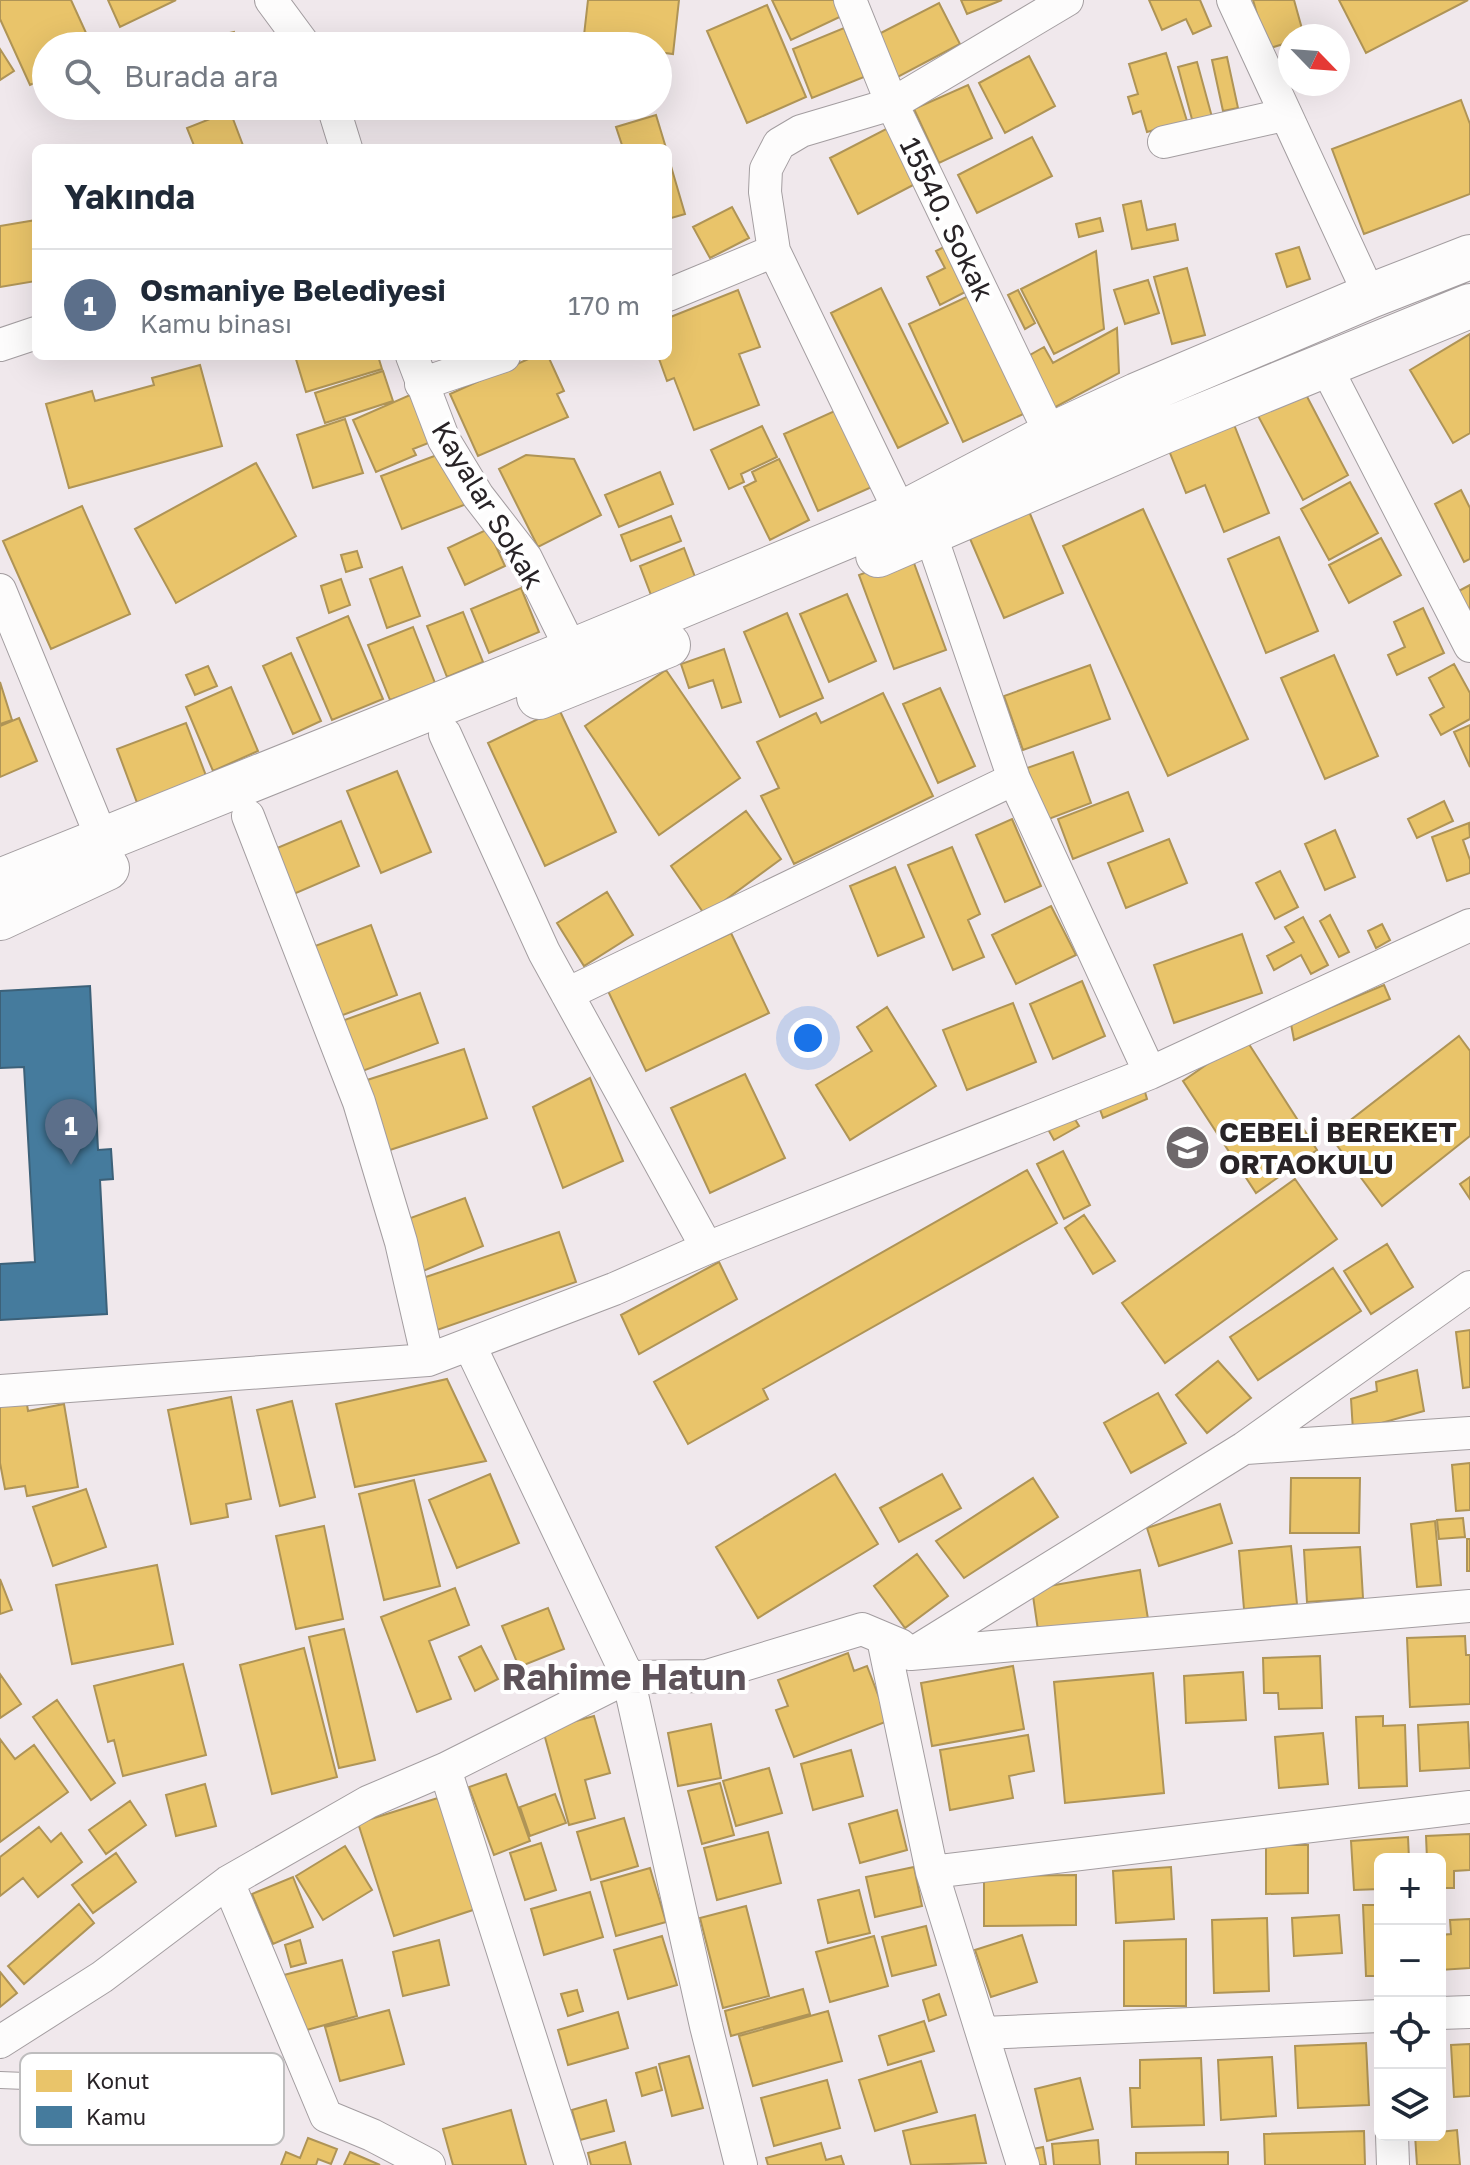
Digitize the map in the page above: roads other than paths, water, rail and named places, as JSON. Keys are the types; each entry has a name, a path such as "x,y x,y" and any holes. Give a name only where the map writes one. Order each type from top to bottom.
{"main road":[{"path":"915,524 1051,435 1370,296 1470,257"},
{"path":"0,881 585,663 915,524 1162,432 1470,306"},
{"path":"1137,395 1162,432"},
{"path":"0,918 111,866 248,816 445,734 585,663"}],"street":[{"path":"271,0 295,32"},
{"name":"15540. Sokak","path":"850,0 892,104 1051,435"},
{"path":"1233,0 1370,296"},
{"path":"1064,1 892,104 801,131 779,144 766,169 765,180 774,251 915,524 1014,779 1150,1073"},
{"path":"1164,142 1284,115"},
{"path":"337,120 345,144"},
{"path":"672,293 774,251"},
{"path":"0,345 32,334"},
{"path":"416,370 479,360"},
{"path":"1325,365 1470,646"},
{"name":"Kayalar Sokak","path":"416,370 444,440 478,496 526,558 585,663"},
{"path":"0,590 12,655 103,841"},
{"path":"445,734 544,952 707,1248"},
{"path":"567,994 1014,779"},
{"path":"248,816 359,1102 401,1242 428,1360"},
{"path":"0,1391 428,1360 614,1289 707,1248 1150,1073 1470,925"},
{"path":"897,1647 1244,1448 1470,1287"},
{"path":"470,1346 628,1677 706,2026 741,2165"},
{"path":"1244,1448 1470,1433"},
{"path":"0,2042 102,1977 228,1882 368,1802 445,1769 628,1677 707,1676 862,1629 897,1647 1470,1606"},
{"path":"897,1647 932,1872 1023,2165"},
{"path":"445,1769 571,2165"},
{"path":"932,1872 1470,1807"},
{"path":"228,1882 326,2116 372,2135 429,2165"},
{"path":"1446,2013 1470,2012"},
{"path":"983,2033 1374,2016"},
{"path":"1392,2141 1393,2165"}],"lane":[{"path":"0,2080 20,2081"}],"place":[{"name":"CEBELİ BEREKET ORTAOKULU","path":"1188,1148"},
{"name":"Osmaniye Belediyesi","path":"71,1165"}],"district":[{"name":"Rahime Hatun","path":"624,1677"}]}
